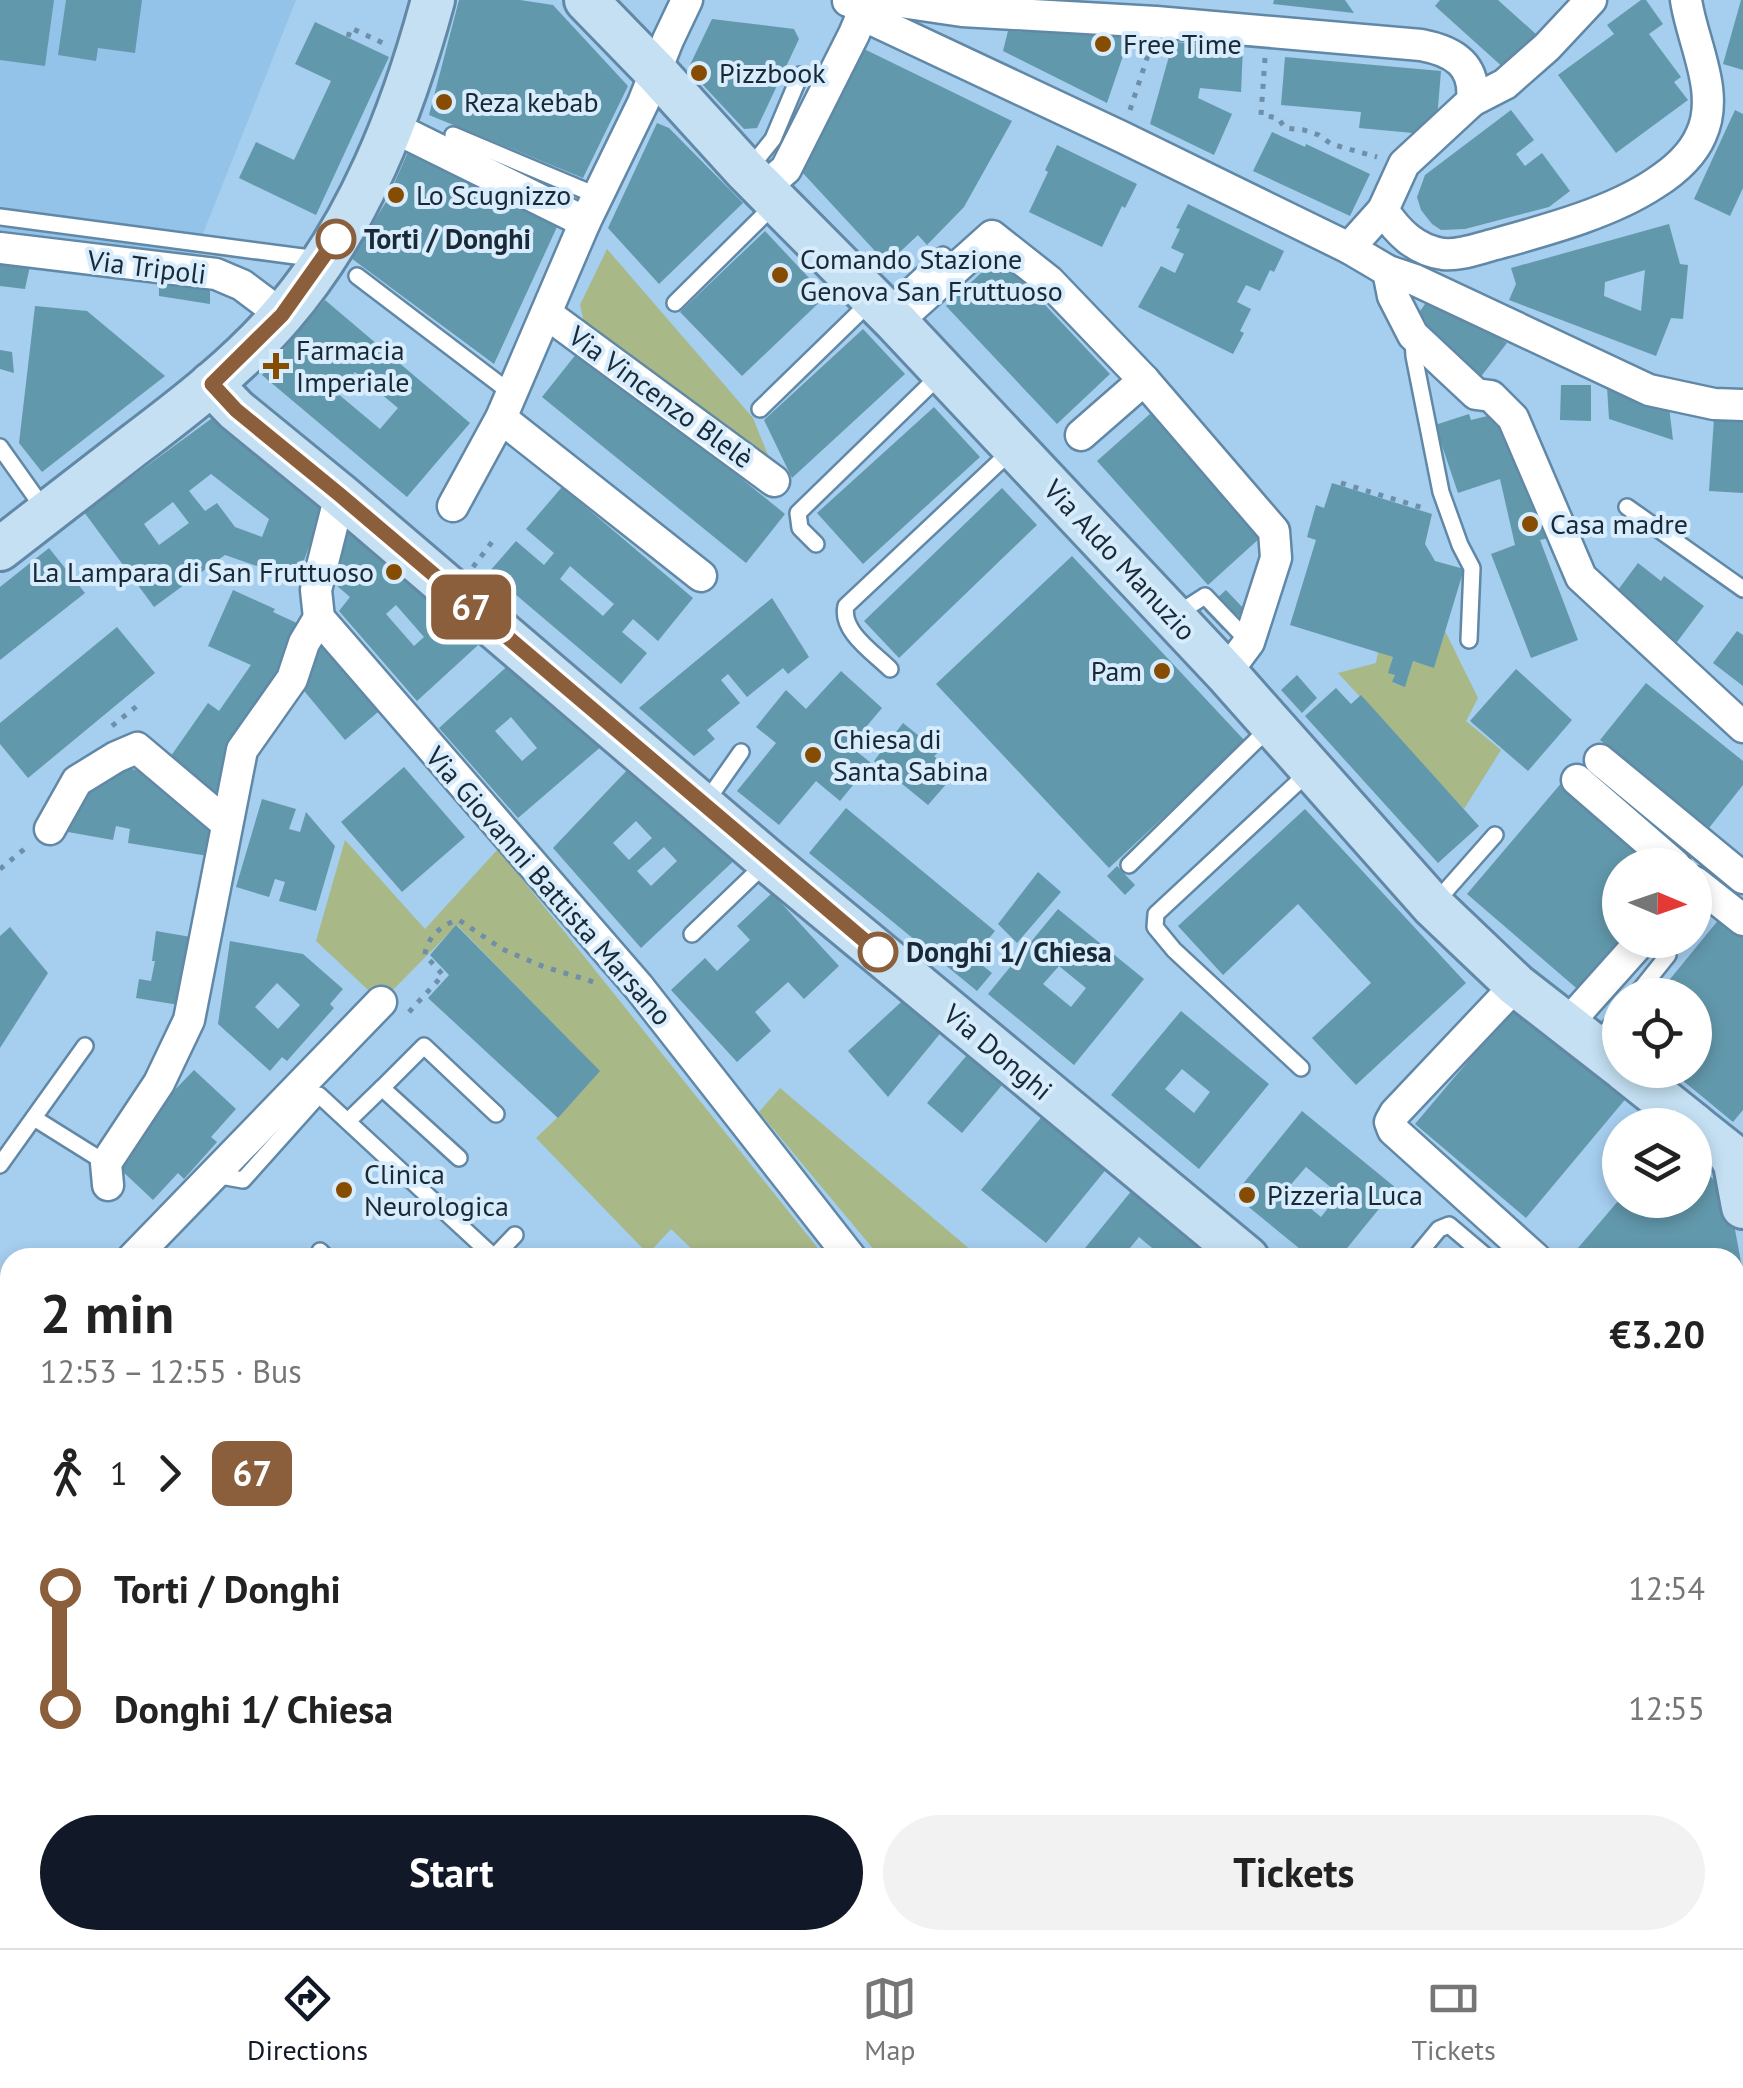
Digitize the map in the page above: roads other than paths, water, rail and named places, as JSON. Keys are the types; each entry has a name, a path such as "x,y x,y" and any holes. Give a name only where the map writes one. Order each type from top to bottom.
{"street":[{"path":"0,549 212,384 282,315 340,268 352,214 392,126 433,0"},
{"name":"Via Aldo Manuzio","path":"586,0 1173,616 1238,658 1272,726 1432,906 1516,985 1602,1042"},
{"name":"Via Vincenzo Blelè","path":"453,506 506,406 688,0"},
{"path":"1349,248 1384,210 1404,164 1472,101 1505,84 1591,0"},
{"path":"1384,210 1410,241 1443,254 1462,253 1598,212 1652,186 1681,165 1701,135 1708,109 1705,77 1686,0"},
{"path":"852,5 894,1 962,12 1109,10 1268,31 1420,45 1452,54 1462,63 1474,87 1472,101"},
{"path":"762,188 786,168 852,5"},
{"path":"852,5 1349,248 1388,271 1415,280 1649,390 1714,404 1743,405"},
{"path":"412,136 592,209"},
{"path":"884,310 992,236 1049,281 1144,380 1274,531 1276,558 1238,658"},
{"name":"Via Tripoli","path":"0,248 216,274 242,285 282,315"},
{"path":"1388,271 1393,296 1413,335 1476,394 1491,396 1513,418 1581,578 1743,727"},
{"name":"Via Vincenzo Blelè","path":"548,314 774,481"},
{"path":"1081,435 1144,380"},
{"name":"Via Donghi","path":"212,384 236,410 768,860 1235,1248"},
{"path":"506,406 701,576"},
{"path":"107,1174 160,1083 189,1020 242,750 292,679 304,643 319,618 316,590 340,495"},
{"name":"Via Giovanni Battista Marsano","path":"319,618 624,970 843,1248"},
{"path":"50,829 77,781 136,748 227,824"},
{"path":"1659,848 1588,770 1700,848"},
{"path":"1712,856 1743,878"},
{"path":"1712,895 1743,920"},
{"path":"1516,985 1395,1112 1390,1122 1393,1130 1524,1248"},
{"path":"143,1248 381,1002"},
{"name":"Via Aldo Manuzio","path":"1653,1088 1675,1108"},
{"name":"Via Aldo Manuzio","path":"1712,1134 1736,1145 1735,1164 1743,1207"}],"lane":[{"path":"675,303 762,188 772,139 800,75"},
{"path":"453,135 592,209"},
{"path":"0,217 340,268 506,406"},
{"path":"760,409 884,310 943,255"},
{"path":"1413,335 1442,492 1472,568 1469,640"},
{"path":"816,544 800,528 798,513 943,372"},
{"path":"0,447 46,513"},
{"path":"890,669 848,626 846,606 1014,448"},
{"path":"1627,506 1743,589"},
{"path":"1129,865 1272,726"},
{"path":"704,805 741,752"},
{"path":"1300,1068 1174,950 1155,927 1156,914 1310,770"},
{"path":"1432,906 1496,835"},
{"path":"692,934 768,860"},
{"path":"0,1166 85,1046"},
{"path":"348,1121 424,1046 496,1114"},
{"path":"382,1088 459,1158"},
{"path":"212,1175 243,1180 320,1095 483,1248"},
{"path":"34,1118 107,1174"},
{"path":"1423,1248 1439,1229 1448,1225 1476,1248"},
{"path":"504,1248 515,1236"}],"place":[{"name":"Free Time","path":"1103,44"},
{"name":"Pizzbook","path":"699,73"},
{"name":"Reza kebab","path":"444,102"},
{"name":"Lo Scugnizzo","path":"396,195"},
{"name":"Torti / Donghi","path":"336,239"},
{"name":"Comando Stazione Genova San Fruttuoso","path":"780,275"},
{"name":"Farmacia Imperiale","path":"276,366"},
{"name":"Casa madre","path":"1530,524"},
{"name":"La Lampara di San Fruttuoso","path":"394,572"},
{"name":"Pam","path":"1162,671"},
{"name":"Chiesa di Santa Sabina","path":"813,755"},
{"name":"Donghi 1/ Chiesa","path":"878,952"},
{"name":"Clinica Neurologica","path":"344,1190"},
{"name":"Pizzeria Luca","path":"1247,1195"}]}
